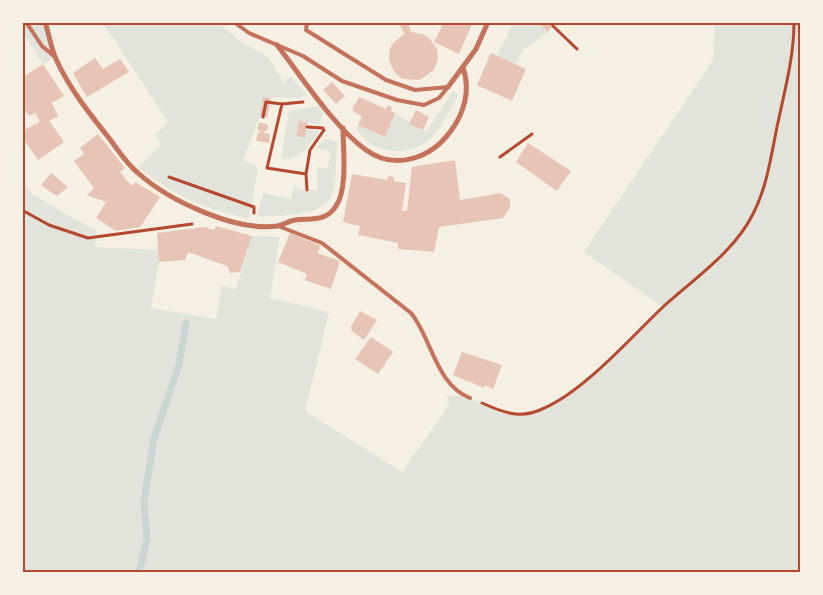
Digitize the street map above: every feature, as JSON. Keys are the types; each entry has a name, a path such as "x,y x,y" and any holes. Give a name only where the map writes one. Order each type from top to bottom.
{"street":[{"path":"45,22 55,58 77,97 126,161 148,182 184,202 236,223 278,226 295,220 321,219 329,215 340,198 343,168 343,128"},
{"path":"448,87 464,68 476,49 488,22"},
{"path":"277,45 343,128 366,150 387,159 413,159 424,156 447,137 460,117 468,85 464,68"}],"lane":[{"path":"26,22 42,46 55,58"},
{"path":"234,22 249,33 303,56 356,87 413,104 424,105 439,98 448,87"},
{"path":"307,22 306,30 386,80 415,90 448,87"},
{"path":"278,226 322,243 411,313 419,324 446,377 459,394 470,398"}],"path":[{"path":"470,398 504,413 523,415 552,404 607,361 711,266 743,231 753,215 764,189 787,78 794,22"},
{"path":"553,26 577,49"},
{"path":"263,117 266,102 282,104 319,98"},
{"path":"282,104 267,168 306,174"},
{"path":"307,190 306,174 310,150 335,118"},
{"path":"307,127 325,129"},
{"path":"500,157 532,134"},
{"path":"168,176 254,207"},
{"path":"22,210 49,226 88,238 200,223"}],"shaded area":[{"path":"22,23 45,23 55,57 43,64 23,33"},
{"path":"103,23 219,23 240,41 269,58 284,83 290,76 307,95 299,98 263,97 260,116 243,160 258,168 249,219 190,200 164,186 138,167 161,144 155,135 168,122"},
{"path":"513,23 536,23 548,32 523,50 515,64 497,56"},
{"path":"715,23 800,23 800,572 23,572 22,180 32,194 96,231 95,247 158,250 159,262 151,308 216,319 222,286 236,289 252,236 280,237 270,298 329,312 305,411 402,472 449,405 447,396 466,397 513,415 523,415 540,410 559,400 598,371 663,307 584,252 713,60"},
{"path":"453,91 458,95 446,118 432,137 414,149 402,151 378,148 362,137 356,129 358,125 384,137 395,113 426,132"},
{"path":"318,106 323,113 320,125 299,121 296,136 305,138 306,129 319,131 312,142 299,155 287,159 281,158 289,111"},
{"path":"325,139 337,142 335,180 333,192 329,200 322,207 301,214 257,217 263,193 291,199 294,186 300,190 318,190 317,167 328,169 330,151 316,148"}],"building":[{"path":"402,22 408,22 411,32 422,34 429,38 437,49 438,59 434,70 420,80 403,79 396,74 391,66 389,58 390,48 395,41 405,34 400,26"},
{"path":"444,22 473,22 459,54 434,42"},
{"path":"540,22 555,22 548,32 539,24"},
{"path":"491,53 526,69 512,101 477,85"},
{"path":"95,58 103,69 120,59 129,72 87,97 73,73"},
{"path":"43,64 64,96 52,103 58,116 49,121 64,142 38,160 22,137 22,131 40,122 35,113 29,116 22,105 22,78"},
{"path":"332,82 345,96 336,104 323,90"},
{"path":"263,97 271,98 267,118 260,116"},
{"path":"359,97 386,109 387,105 392,107 391,111 395,113 385,137 358,125 362,117 352,110"},
{"path":"416,110 429,117 423,130 409,124"},
{"path":"299,121 307,123 305,138 296,136"},
{"path":"260,122 268,125 268,129 263,133 270,134 269,143 256,141 258,132 261,132 257,128"},
{"path":"98,134 125,168 120,172 128,182 133,186 135,182 160,197 140,227 116,231 96,218 106,202 87,195 94,188 74,161 84,154 80,148"},
{"path":"528,143 571,171 557,191 516,162"},
{"path":"455,160 460,200 500,193 510,199 510,207 503,218 439,227 434,252 398,249 398,243 358,235 360,226 343,222 352,174 387,180 388,176 394,177 394,181 406,183 402,211 407,211 412,167"},
{"path":"51,173 68,187 57,196 41,185"},
{"path":"216,226 252,236 240,272 230,273 227,266 188,252 185,260 159,262 157,233 205,227 214,230"},
{"path":"290,233 321,246 317,253 340,261 331,289 305,280 307,274 278,262"},
{"path":"360,311 377,320 364,340 352,331 351,327"},
{"path":"371,337 393,352 378,374 355,359"},
{"path":"462,352 502,365 493,389 485,385 484,388 453,375"}],"waterway":[{"path":"139,572 147,540 144,501 154,439 179,365 186,323"}]}
